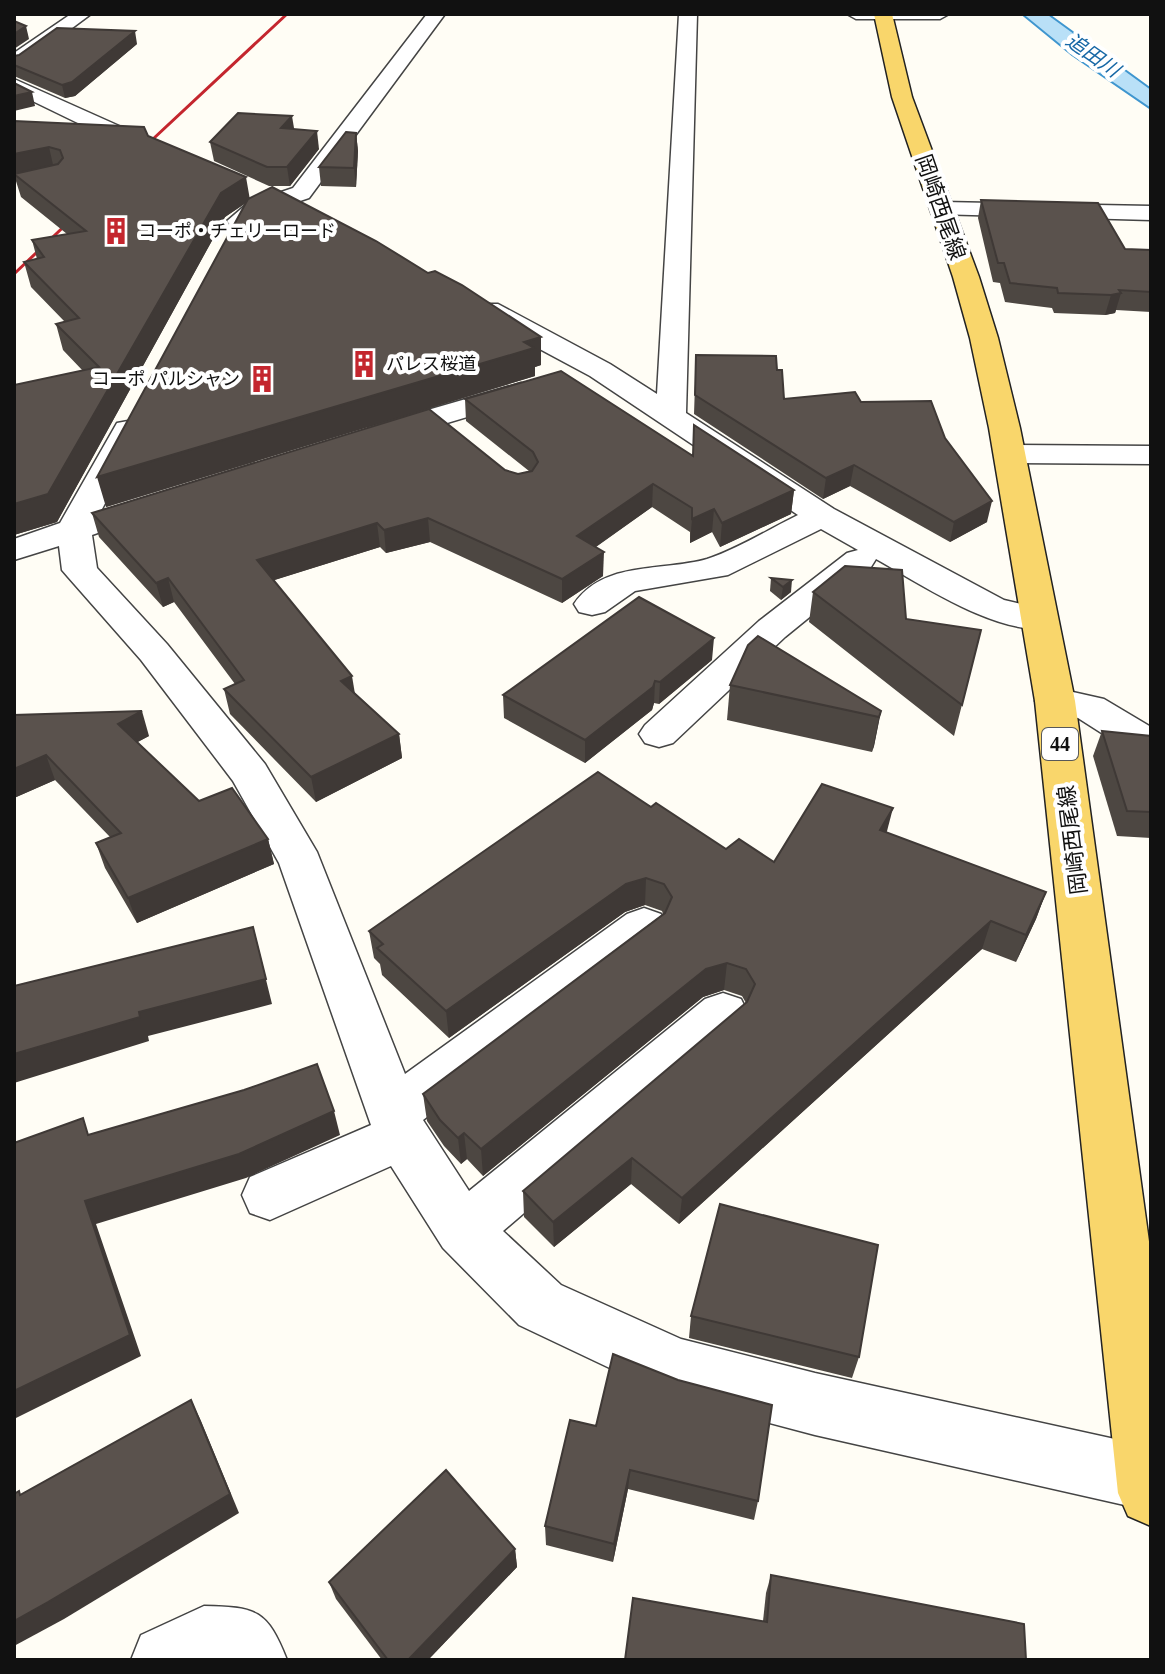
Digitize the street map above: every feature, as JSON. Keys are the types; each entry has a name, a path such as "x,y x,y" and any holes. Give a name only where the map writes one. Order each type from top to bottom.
{"main road":[{"name":"岡崎西尾線","path":"883,14 902,97 943,209 983,334 1012,454 1038,619 1055,701 1150,1486"}],"street":[{"path":"14,62 82,14"},
{"path":"294,208 301,193 436,14"},
{"path":"671,415 688,14"},
{"path":"856,14 940,14"},
{"path":"14,85 129,139"},
{"path":"241,184 294,208"},
{"path":"223,246 240,218 256,208 294,208"},
{"path":"943,209 1151,213"},
{"path":"468,299 600,370 822,516 992,608 1038,619"},
{"path":"346,445 448,426 600,370"},
{"path":"143,401 74,529 80,570 154,652 250,774 301,863 397,1124 463,1230 540,1305 676,1368 1150,1486"},
{"path":"1012,454 1151,455"},
{"path":"14,550 135,510"},
{"path":"592,604 625,582 716,568 822,516"},
{"path":"659,734 772,629 876,546"},
{"path":"591,568 625,582"},
{"path":"1055,701 1090,708 1151,745"},
{"path":"270,1195 397,1124 644,926"},
{"path":"463,1230 723,1013"},
{"path":"166,1660 204,1641 216,1641 240,1642 252,1660"}],"water":[{"name":"追田川","path":"1048,14 1151,89 1151,109 1072,55 1023,15"}],"building":[{"path":"14,21 26,26 14,34"},
{"path":"57,28 135,31 72,82 62,85 14,65 14,56"},
{"path":"14,83 32,92 14,96"},
{"path":"238,113 292,116 281,128 317,131 287,167 267,167 210,142"},
{"path":"14,121 144,127 148,136 246,177 221,193 48,494 14,504 14,385 99,367 56,324 79,318 24,262 44,257 32,240 86,231 14,174 58,164 63,158 60,150 49,147 14,154"},
{"path":"346,132 356,133 354,168 319,167"},
{"path":"272,187 376,241 428,273 435,271 462,285 541,337 524,342 534,348 97,477 248,199"},
{"path":"981,200 1098,203 1125,249 1151,250 1151,292 1119,290 1121,293 1111,295 1058,293 1057,288 1010,283 1004,263 998,263"},
{"path":"696,355 776,356 777,370 782,370 784,399 855,392 861,402 931,401 945,438 992,501 954,522 854,465 826,478 695,395"},
{"path":"561,371 693,456 694,425 794,490 722,523 714,509 692,519 692,508 653,484 577,536 604,552 562,579 428,518 384,530 377,523 257,560 352,676 341,681 399,734 311,777 224,689 244,680 168,578 156,583 92,513 429,409 505,470 518,474 532,471 538,462 533,452 465,399"},
{"path":"845,566 902,570 906,619 981,630 962,705 813,592"},
{"path":"771,578 792,580 783,587"},
{"path":"639,597 714,638 660,682 655,681 653,687 585,740 503,695"},
{"path":"758,636 881,711 879,717 730,685 748,645"},
{"path":"142,711 118,724 199,801 232,788 268,839 128,898 96,843 121,833 46,755 14,769 14,715"},
{"path":"1102,731 1151,736 1151,812 1127,811"},
{"path":"598,772 651,807 656,803 726,849 739,839 774,862 822,784 893,808 880,830 1046,892 1026,935 991,921 682,1198 632,1158 553,1222 523,1191 747,1002 755,984 746,969 727,963 706,969 481,1149 464,1133 458,1138 440,1120 423,1094 665,913 672,897 664,884 646,878 626,884 446,1011 377,948 383,944 369,931"},
{"path":"253,927 266,979 139,1012 140,1017 14,1054 14,986"},
{"path":"317,1064 334,1111 239,1154 85,1201 130,1335 14,1391 14,1143 83,1118 88,1135 244,1090"},
{"path":"720,1204 878,1245 859,1357 691,1316"},
{"path":"613,1354 678,1380 772,1405 758,1501 630,1470 614,1544 545,1526 570,1420 596,1426"},
{"path":"191,1400 230,1494 14,1621 14,1494 19,1491 20,1495"},
{"path":"446,1470 515,1549 408,1660 388,1660 329,1582"},
{"path":"771,1575 1024,1624 1026,1660 625,1660 633,1598 767,1622"}],"railway":[{"path":"138,153 287,14"},
{"path":"14,274 76,215"}],"place":[{"name":"コーポ・チェリーロード","path":"116,231"},
{"name":"パレス桜道","path":"364,364"},
{"name":"コーポ パルシャン","path":"262,379"}]}
